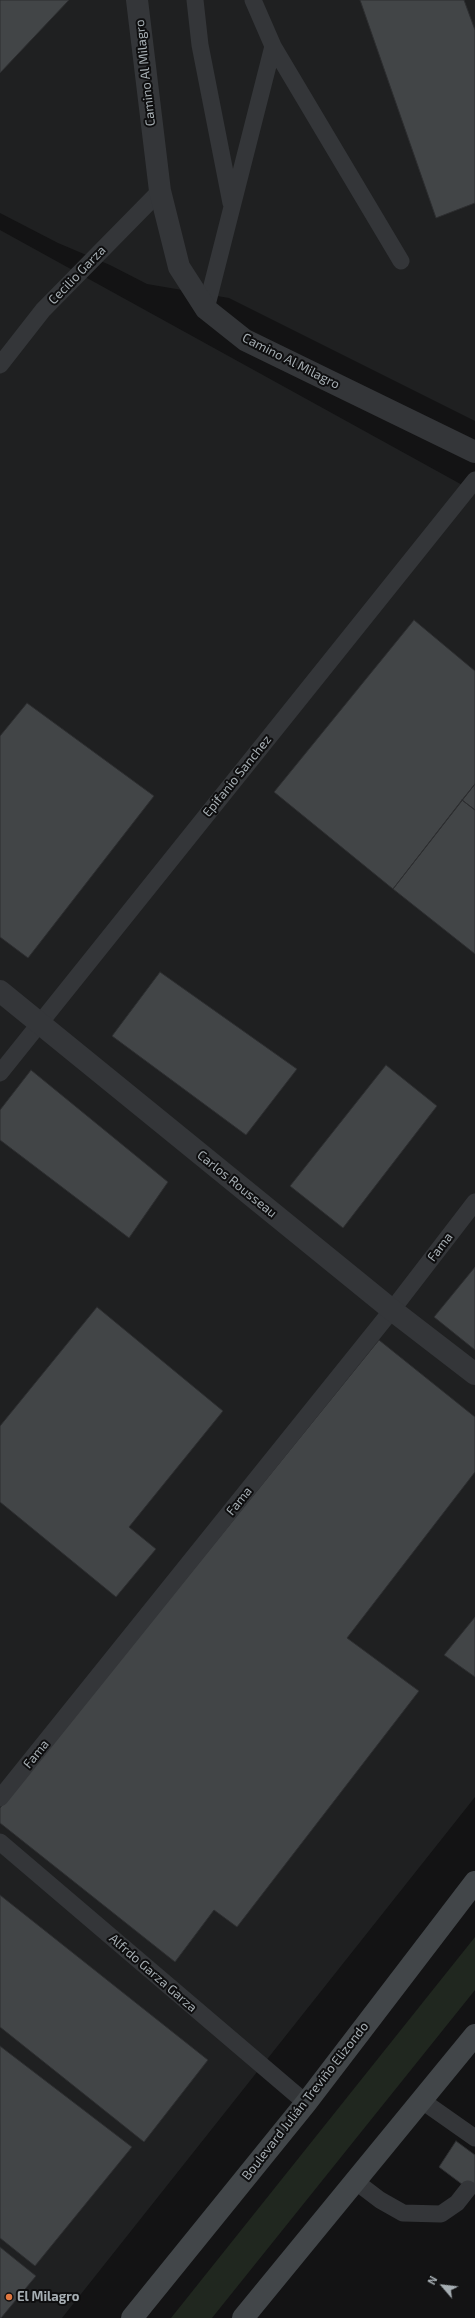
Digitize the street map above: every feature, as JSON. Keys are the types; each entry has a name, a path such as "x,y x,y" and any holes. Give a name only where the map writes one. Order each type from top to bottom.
{"main road":[{"name":"Boulevard Julián Treviño Elizondo","path":"132,2318 306,2103 475,1882"},
{"path":"243,2318 475,2035"}],"street":[{"name":"Camino Al Milagro","path":"137,0 160,191 179,267 206,309 245,340 475,452"},
{"name":"Carlos Rousseau","path":"0,991 392,1310 475,1374"}],"lane":[{"path":"195,0 200,45 232,207"},
{"path":"253,0 273,46 401,261"},
{"path":"206,309 273,46"},
{"name":"Cecilio Garza","path":"0,365 43,310 160,191"},
{"name":"Epifanio Sanchez","path":"0,1073 475,480"},
{"name":"Fama","path":"0,1798 392,1310 475,1202"},
{"name":"Alfrdo Garza Garza","path":"0,1842 306,2103"},
{"path":"421,2100 475,2138"},
{"path":"355,2181 380,2200 403,2213 441,2214 457,2203 468,2189"}],"shaded area":[{"path":"0,0 475,0 475,421 229,298 147,284 110,265 58,243 0,213"},
{"name":"El Milagro","path":"0,230 475,492 475,1797 62,2318 0,2318"},
{"path":"475,1937 475,1990 212,2318 171,2318"}],"building":[{"path":"0,0 69,0 0,73"},
{"path":"360,0 464,0 475,30 475,203 436,218"},
{"path":"414,620 475,671 475,784 393,889 274,792"},
{"path":"27,703 154,796 28,958 0,937 0,736"},
{"path":"475,784 475,810 462,800"},
{"path":"462,800 475,810 475,954 393,889"},
{"path":"160,972 297,1069 246,1135 112,1036"},
{"path":"386,1065 437,1106 343,1228 290,1186"},
{"path":"31,1070 168,1182 129,1238 0,1140 0,1110"},
{"path":"475,1267 475,1350 434,1317"},
{"path":"97,1307 223,1411 129,1527 156,1549 116,1597 0,1502 0,1426"},
{"path":"379,1340 475,1417 475,1472 347,1638 419,1691 237,1927 214,1910 175,1962 0,1823 0,1808"},
{"path":"475,1617 475,1677 444,1655"},
{"path":"0,1895 208,2060 144,2142 0,2027"},
{"path":"0,2046 132,2147 35,2266 0,2238"},
{"path":"456,2141 475,2155 475,2194 439,2167"},
{"name":"El Milagro","path":"0,2247 36,2276 1,2318 0,2318"}],"place":[{"name":"El Milagro","path":"9,2297"}]}
